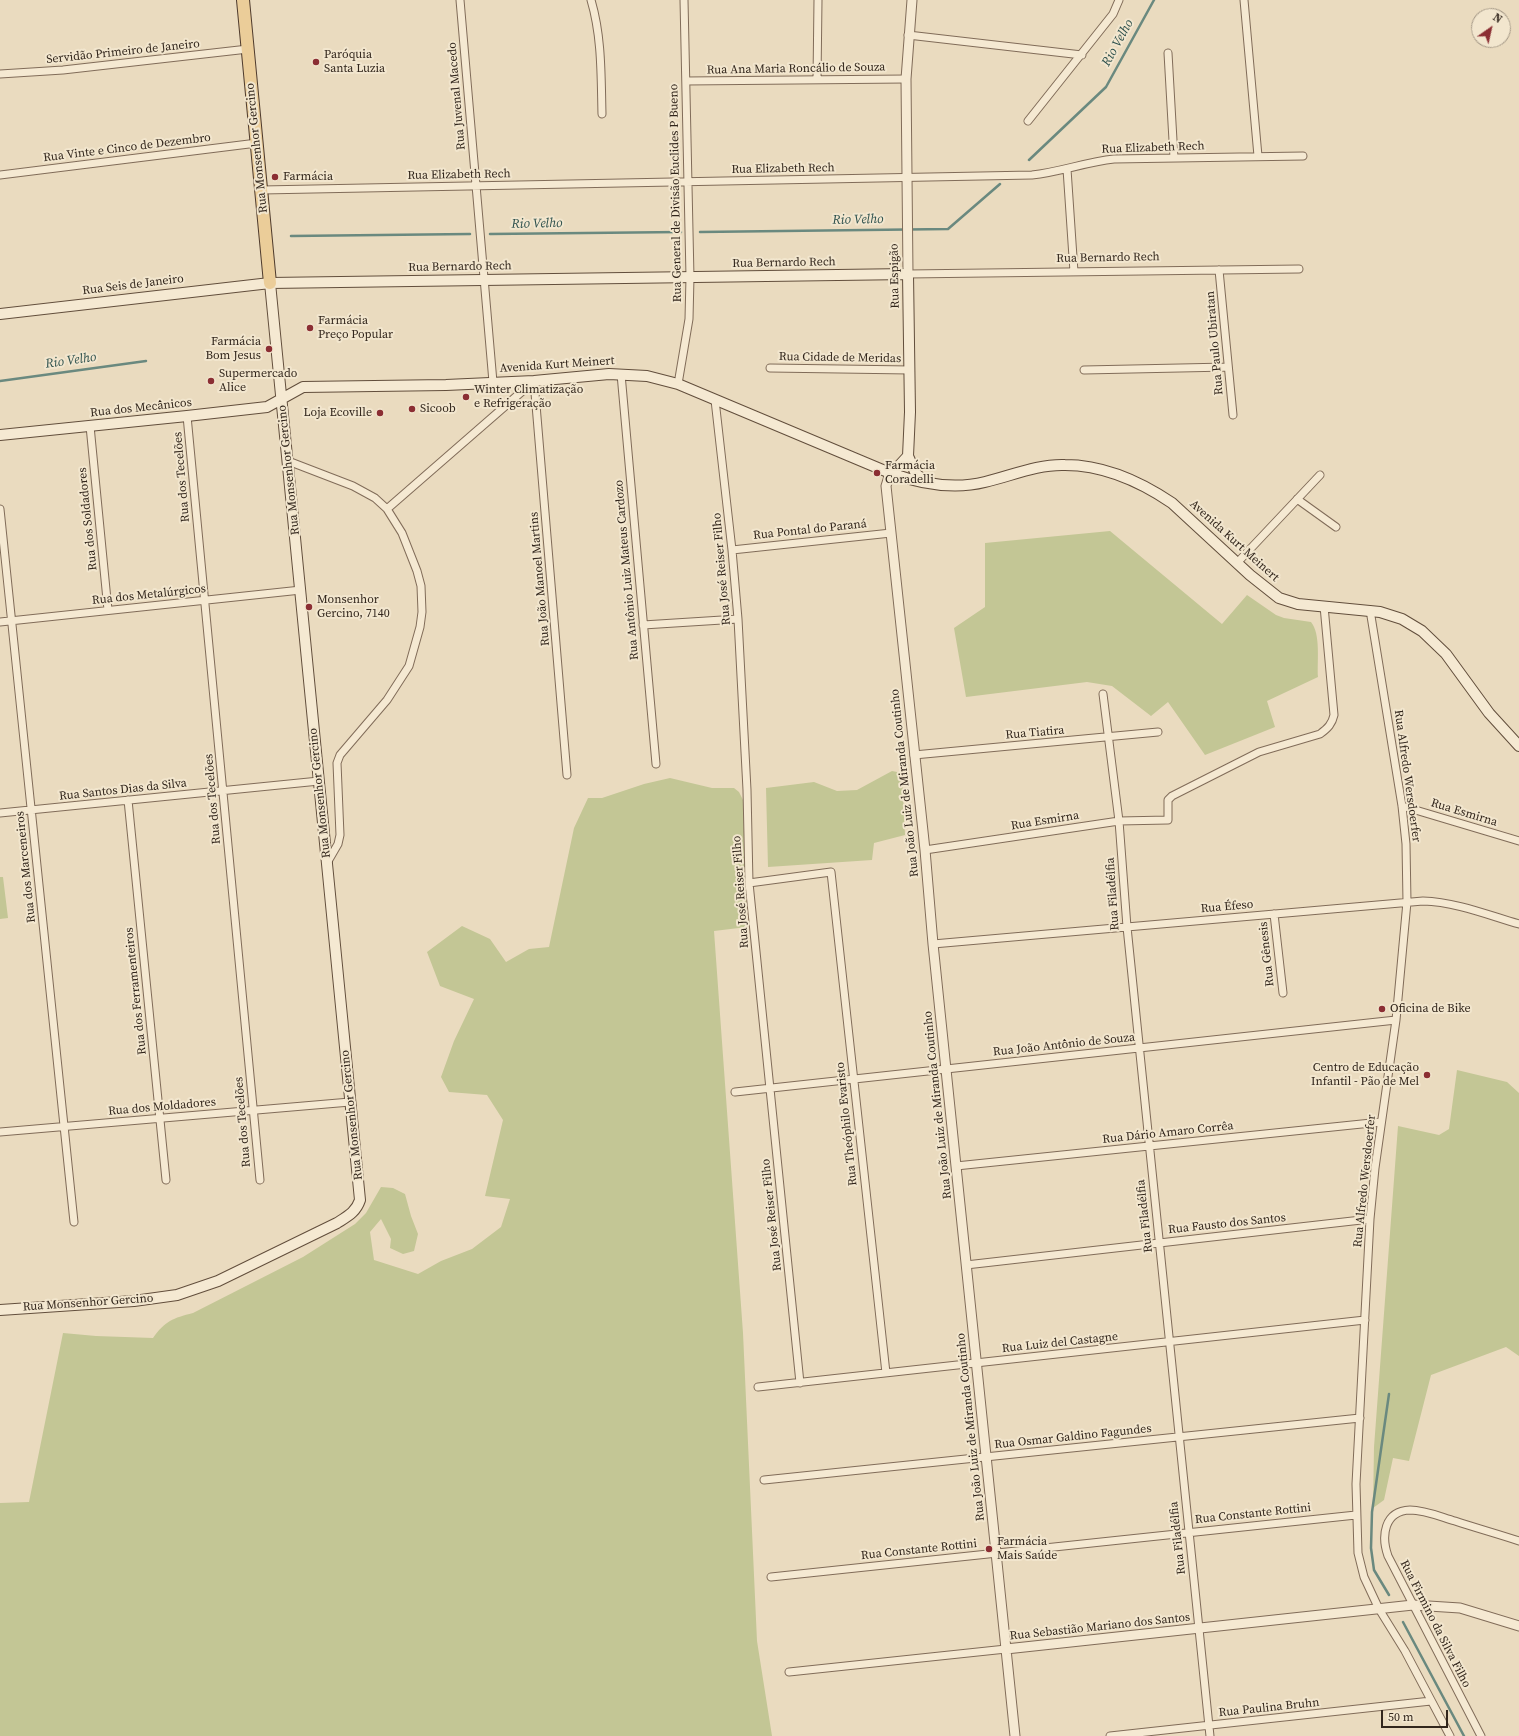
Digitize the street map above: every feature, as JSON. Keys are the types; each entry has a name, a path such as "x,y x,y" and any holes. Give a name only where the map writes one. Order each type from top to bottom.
{"main road":[{"name":"Rua Monsenhor Gercino","path":"0,1310 126,1302 177,1295 218,1281 351,1215 357,1208 360,1200 243,0"},
{"name":"Rua Bernardo Rech","path":"270,283 908,274"},
{"name":"Rua Espigão","path":"908,274 910,370 910,423 908,456"},
{"name":"Rua Seis de Janeiro","path":"0,314 270,283"},
{"name":"Avenida Kurt Meinert","path":"282,398 303,387 534,381 579,376 620,374 647,376 678,384 890,473 914,481 947,486 971,485 1033,469 1064,464 1107,471 1144,486 1172,503 1237,563 1279,598 1298,604 1370,610 1402,619 1422,631 1446,654 1500,727 1519,746"},
{"name":"Rua dos Mecânicos","path":"0,435 267,407 282,398"},
{"path":"890,473 908,456 916,474 931,484"}],"street":[{"name":"Rua Juvenal Macedo","path":"460,0 492,382"},
{"path":"591,0 599,43 602,114"},
{"name":"Rua General de Divisão Euclides P Bueno","path":"678,384 689,319 690,277 684,0"},
{"path":"817,80 818,0"},
{"name":"Rua Espigão","path":"908,274 906,79 908,35 912,0"},
{"path":"1028,121 1082,55 1113,14 1119,0"},
{"path":"1244,0 1258,156"},
{"path":"908,35 1082,55"},
{"name":"Servidão Primeiro de Janeiro","path":"0,74 63,70 248,49"},
{"path":"1168,53 1174,158"},
{"name":"Rua Ana Maria Roncálio de Souza","path":"686,81 906,79"},
{"name":"Rua Vinte e Cinco de Dezembro","path":"0,175 257,143"},
{"name":"Rua Elizabeth Rech","path":"262,190 1032,175 1067,169 1102,160 1303,156"},
{"path":"1067,169 1074,272"},
{"name":"Rua Bernardo Rech","path":"908,274 1299,269"},
{"name":"Rua Paulo Ubiratan","path":"1219,270 1233,415"},
{"path":"1084,370 1228,367"},
{"name":"Rua Cidade de Meridas","path":"770,368 910,370"},
{"name":"Rua Antônio Luiz Mateus Cardozo","path":"620,374 656,764"},
{"path":"387,509 534,381"},
{"name":"Rua João Manoel Martins","path":"534,381 568,775"},
{"name":"Rua José Reiser Filho","path":"715,400 732,550 738,619 750,883 800,1383"},
{"name":"Rua dos Tecelões","path":"187,416 260,1180"},
{"name":"Rua dos Soldadores","path":"90,426 108,610"},
{"path":"288,461 353,486 375,498 387,509 402,533 417,571 422,598 420,627 409,666 387,700 340,755 337,763 340,835 338,844 327,863"},
{"name":"Rua João Luiz de Miranda Coutinho","path":"890,473 886,486 925,850 933,944 1015,1736"},
{"path":"1237,563 1320,475"},
{"path":"1297,499 1336,527"},
{"name":"Rua dos Marceneiros","path":"0,509 74,1222"},
{"name":"Rua Pontal do Paraná","path":"732,550 891,533"},
{"name":"Rua dos Metalúrgicos","path":"0,622 301,590"},
{"name":"Rua Esmirna","path":"925,850 1118,821 1168,820 1168,800 1172,796 1259,752 1320,734 1328,729 1334,715 1324,606"},
{"name":"Rua Alfredo Wersdoerfer","path":"1370,610 1402,806 1406,844 1407,902 1396,1020 1381,1122 1370,1219 1356,1514 1360,1565 1367,1585 1378,1609 1405,1651 1450,1736"},
{"path":"643,625 738,619"},
{"name":"Rua Filadélfia","path":"1103,694 1118,821 1126,927 1210,1736"},
{"name":"Rua Tiatira","path":"914,755 1158,732"},
{"name":"Rua Santos Dias da Silva","path":"0,813 319,781"},
{"name":"Rua dos Ferramenteiros","path":"128,800 166,1180"},
{"name":"Rua Esmirna","path":"1402,806 1519,841"},
{"name":"Rua Theóphilo Evaristo","path":"750,883 831,872 886,1373"},
{"name":"Rua Éfeso","path":"933,944 1407,902 1439,901 1519,924"},
{"name":"Rua Gênesis","path":"1274,914 1283,992"},
{"name":"Rua João Antônio de Souza","path":"735,1092 1396,1020"},
{"name":"Rua dos Moldadores","path":"0,1132 350,1102"},
{"name":"Rua Dário Amaro Corrêa","path":"956,1166 1381,1122"},
{"name":"Rua Fausto dos Santos","path":"966,1265 1370,1219"},
{"name":"Rua Luiz del Castagne","path":"758,1387 1365,1320"},
{"name":"Rua Osmar Galdino Fagundes","path":"764,1480 1360,1418"},
{"name":"Rua Firmino da Silva Filho","path":"1481,1736 1388,1556 1385,1548 1384,1533 1390,1519 1403,1511 1422,1511 1519,1541"},
{"name":"Rua Constante Rottini","path":"771,1577 1356,1514"},
{"name":"Rua Sebastião Mariano dos Santos","path":"789,1672 1413,1605 1460,1608 1519,1626"},
{"name":"Rua Paulina Bruhn","path":"1110,1736 1431,1701"}],"green space":[{"path":"1110,531 1222,624 1247,595 1276,615 1284,618 1311,622 1316,634 1318,648 1318,677 1267,701 1275,727 1205,755 1168,702 1151,716 1112,686 1087,682 966,697 954,628 985,607 985,543"},
{"path":"892,771 902,773 905,835 874,843 872,860 768,867 766,788 814,782 837,791 857,790"},
{"path":"670,778 712,788 734,788 739,792 743,800 747,927 714,931 743,1333 757,1641 772,1736 0,1736 0,1503 29,1502 63,1333 153,1338 170,1321 193,1313 303,1257 355,1224 366,1213 381,1187 393,1188 405,1194 418,1234 414,1251 403,1254 390,1248 391,1239 381,1219 370,1232 374,1260 418,1274 441,1261 472,1249 501,1227 510,1199 485,1196 503,1120 487,1095 449,1092 441,1077 454,1041 474,999 440,986 427,952 462,926 490,939 506,962 529,949 549,947 574,828 588,798 602,798 644,784"},
{"path":"0,877 3,877 8,918 0,919"},
{"path":"1457,1070 1507,1082 1519,1093 1519,1356 1506,1347 1431,1375 1409,1461 1393,1458 1384,1500 1373,1508 1374,1447 1398,1126 1439,1135 1449,1129"}],"waterway":[{"name":"Rio Velho","path":"1029,160 1106,87 1154,0"},
{"name":"Rio Velho","path":"700,232 948,229 1000,184"},
{"name":"Rio Velho","path":"490,234 681,232"},
{"name":"Rio Velho","path":"291,236 470,234"},
{"name":"Rio Velho","path":"0,381 146,361"},
{"path":"1389,1394 1372,1512 1371,1548 1374,1570 1389,1595"},
{"path":"1403,1622 1464,1736"}],"place":[{"name":"Paróquia Santa Luzia","path":"316,62"},
{"name":"Farmácia","path":"275,177"},
{"name":"Farmácia Preço Popular","path":"310,328"},
{"name":"Farmácia Bom Jesus","path":"269,349"},
{"name":"Supermercado Alice","path":"211,381"},
{"name":"Winter Climatização e Refrigeração","path":"466,397"},
{"name":"Sicoob","path":"412,409"},
{"name":"Loja Ecoville","path":"380,413"},
{"name":"Farmácia Coradelli","path":"877,473"},
{"name":"Monsenhor Gercino, 7140","path":"309,607"},
{"name":"Oficina de Bike","path":"1382,1009"},
{"name":"Centro de Educação Infantil - Pão de Mel","path":"1427,1075"},
{"name":"Farmácia Mais Saúde","path":"989,1549"}]}
